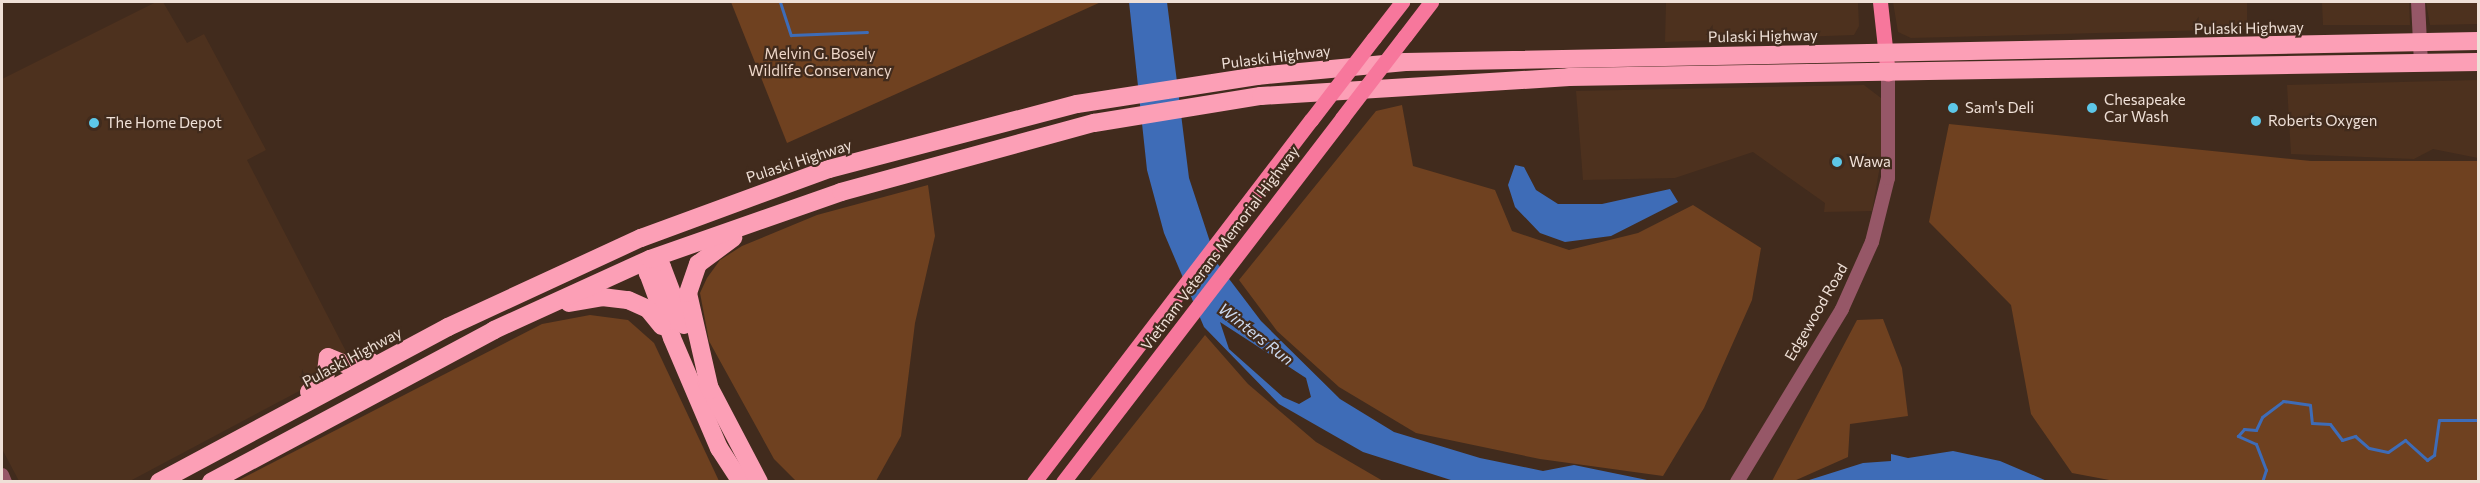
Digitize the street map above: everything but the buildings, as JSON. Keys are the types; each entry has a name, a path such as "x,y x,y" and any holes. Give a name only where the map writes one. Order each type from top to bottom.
{"highway":[{"name":"Pulaski Highway","path":"159,482 448,327 641,238 898,148 1138,94 1193,85 1405,62 2478,41"},
{"path":"211,482 541,309 652,262 799,205 1063,130 1142,114 1196,106 1389,86 1569,76 1888,74 2478,62"},
{"path":"710,390 688,308 692,276 722,243 799,205"},
{"path":"641,238 652,262 662,267 710,390 759,482"},
{"path":"652,262 648,273 672,338 719,448 741,482"},
{"path":"541,309 602,297 628,300 648,309 672,338"},
{"path":"268,422 273,411 320,387 328,357 361,365 425,332 448,327"}],"main road":[{"name":"Vietnam Veterans Memorial Highway","path":"1034,482 1402,2"},
{"name":"Vietnam Veterans Memorial Highway","path":"1063,482 1431,2"},
{"name":"Edgewood Road","path":"1881,2 1888,74"}],"street":[{"path":"2418,2 2421,63"},
{"name":"Edgewood Road","path":"1737,482 1842,309 1872,242 1888,169 1888,74"},
{"path":"2,475 5,482"}],"shaded area":[{"path":"156,2 163,2 187,43 204,34 266,150 247,160 352,363 130,481 19,481 2,449 2,79"},
{"path":"1666,2 1858,2 1859,26 1854,35 1665,42"},
{"path":"1893,2 2247,2 2247,29 1911,38 1898,32"},
{"path":"2322,2 2409,2 2410,25 2323,25"},
{"path":"2426,2 2478,2 2478,24 2430,25"},
{"path":"2478,80 2478,158 2433,149 2414,159 2291,154 2287,85"},
{"path":"1864,85 1881,98 1881,160 1872,211 1824,212 1825,203 1753,152 1675,178 1583,180 1576,91"}],"green space":[{"name":"Melvin G. Bosely Wildlife Conservancy","path":"731,2 1101,2 787,143"},
{"path":"1402,105 1413,166 1495,190 1512,231 1569,250 1638,233 1693,205 1761,248 1752,300 1704,408 1663,476 1540,459 1416,433 1339,387 1277,331 1239,280 1376,111"},
{"path":"1949,124 2311,161 2478,161 2478,481 2120,482 2072,473 2031,414 2011,305 1929,222"},
{"path":"928,185 935,236 915,323 901,436 876,481 796,481 774,459 709,341 700,293 720,260 742,246 817,215"},
{"path":"590,315 628,320 654,343 719,481 237,481 542,324"},
{"path":"1883,319 1902,368 1908,416 1850,424 1848,457 1794,481 1772,481 1857,320"},
{"path":"1205,335 1248,384 1316,442 1383,481 1089,481"}],"water":[{"name":"Winters Run","path":"1129,2 1167,2 1189,178 1217,263 1261,321 1340,399 1394,432 1480,458 1543,471 1574,465 1652,481 1454,481 1363,452 1279,404 1204,327 1164,233 1147,170","holes":["1220,322 1306,378 1311,397 1299,404 1283,397 1229,349"]},
{"path":"1515,165 1524,167 1536,190 1558,204 1602,204 1670,189 1678,202 1611,236 1565,242 1540,233 1515,207 1508,185"},
{"path":"1953,451 2000,461 2047,481 1806,481 1863,463 1891,461 1891,454 1908,458"}],"waterway":[{"path":"780,2 791,35 867,32"},
{"path":"2262,482 2266,470 2256,444 2238,436 2244,429 2256,430 2262,417 2283,401 2310,405 2312,423 2330,424 2342,440 2355,436 2369,448 2388,452 2405,440 2427,460 2434,455 2439,420 2478,420"}],"place":[{"name":"Sam's Deli","path":"1953,108"},
{"name":"Chesapeake Car Wash","path":"2092,108"},
{"name":"Roberts Oxygen","path":"2256,121"},
{"name":"The Home Depot","path":"94,123"},
{"name":"Wawa","path":"1837,162"}]}
